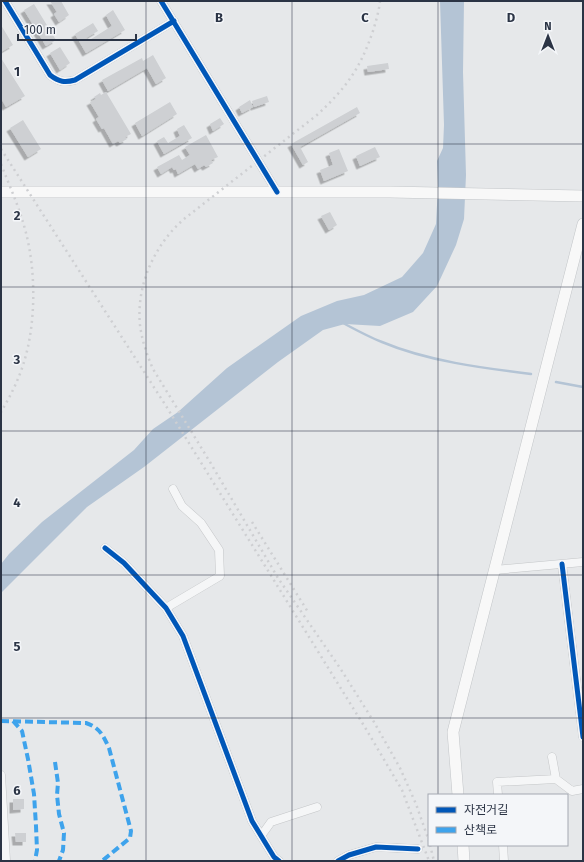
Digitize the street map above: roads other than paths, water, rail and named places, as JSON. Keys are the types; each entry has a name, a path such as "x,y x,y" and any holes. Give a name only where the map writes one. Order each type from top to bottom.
{"main road":[{"path":"1,192 390,192 583,196"},
{"path":"458,794 453,732 583,224"},
{"path":"463,846 464,861"}],"street":[{"path":"5,1 50,75 61,82 75,80 174,21"},
{"path":"161,1 277,192"},
{"path":"166,608 220,576 220,550 201,523 182,506 173,489"},
{"path":"104,548 124,563 166,608 183,636 252,821 274,857 279,861"},
{"path":"495,570 583,562"},
{"path":"562,564 583,737"},
{"path":"552,757 556,779"},
{"path":"1,775 6,861"},
{"path":"498,794 498,782 556,779 572,791 583,789"},
{"path":"261,836 272,822 317,807"},
{"path":"503,846 504,861"},
{"path":"338,861 349,855 376,847 418,849"}],"water":[{"path":"440,1 464,1 463,72 466,175 464,219 456,245 437,286 413,312 380,326 345,324 323,330 278,362 144,467 87,507 1,593 1,564 9,554 42,522 134,450 153,429 178,412 227,368 301,316 337,301 364,295 402,277 423,253 436,224 438,186 437,161 443,148 444,125"}],"waterway":[{"path":"343,323 377,340 399,349 417,354 455,363 531,374"},
{"path":"556,382 583,387"}],"railway":[{"path":"380,1 373,31 363,56 351,77 336,96 317,115 184,219 173,229 164,241 149,267 144,281 141,296 140,325 145,348 153,369 278,578 340,668 374,722 400,768 416,804 428,838"},
{"path":"1,149 166,406 366,729 402,790 429,861"},
{"path":"1,164 24,224 32,264 33,281 33,314 28,347 20,375 1,412"},
{"path":"252,522 308,612"},
{"path":"430,846 434,861"}]}
